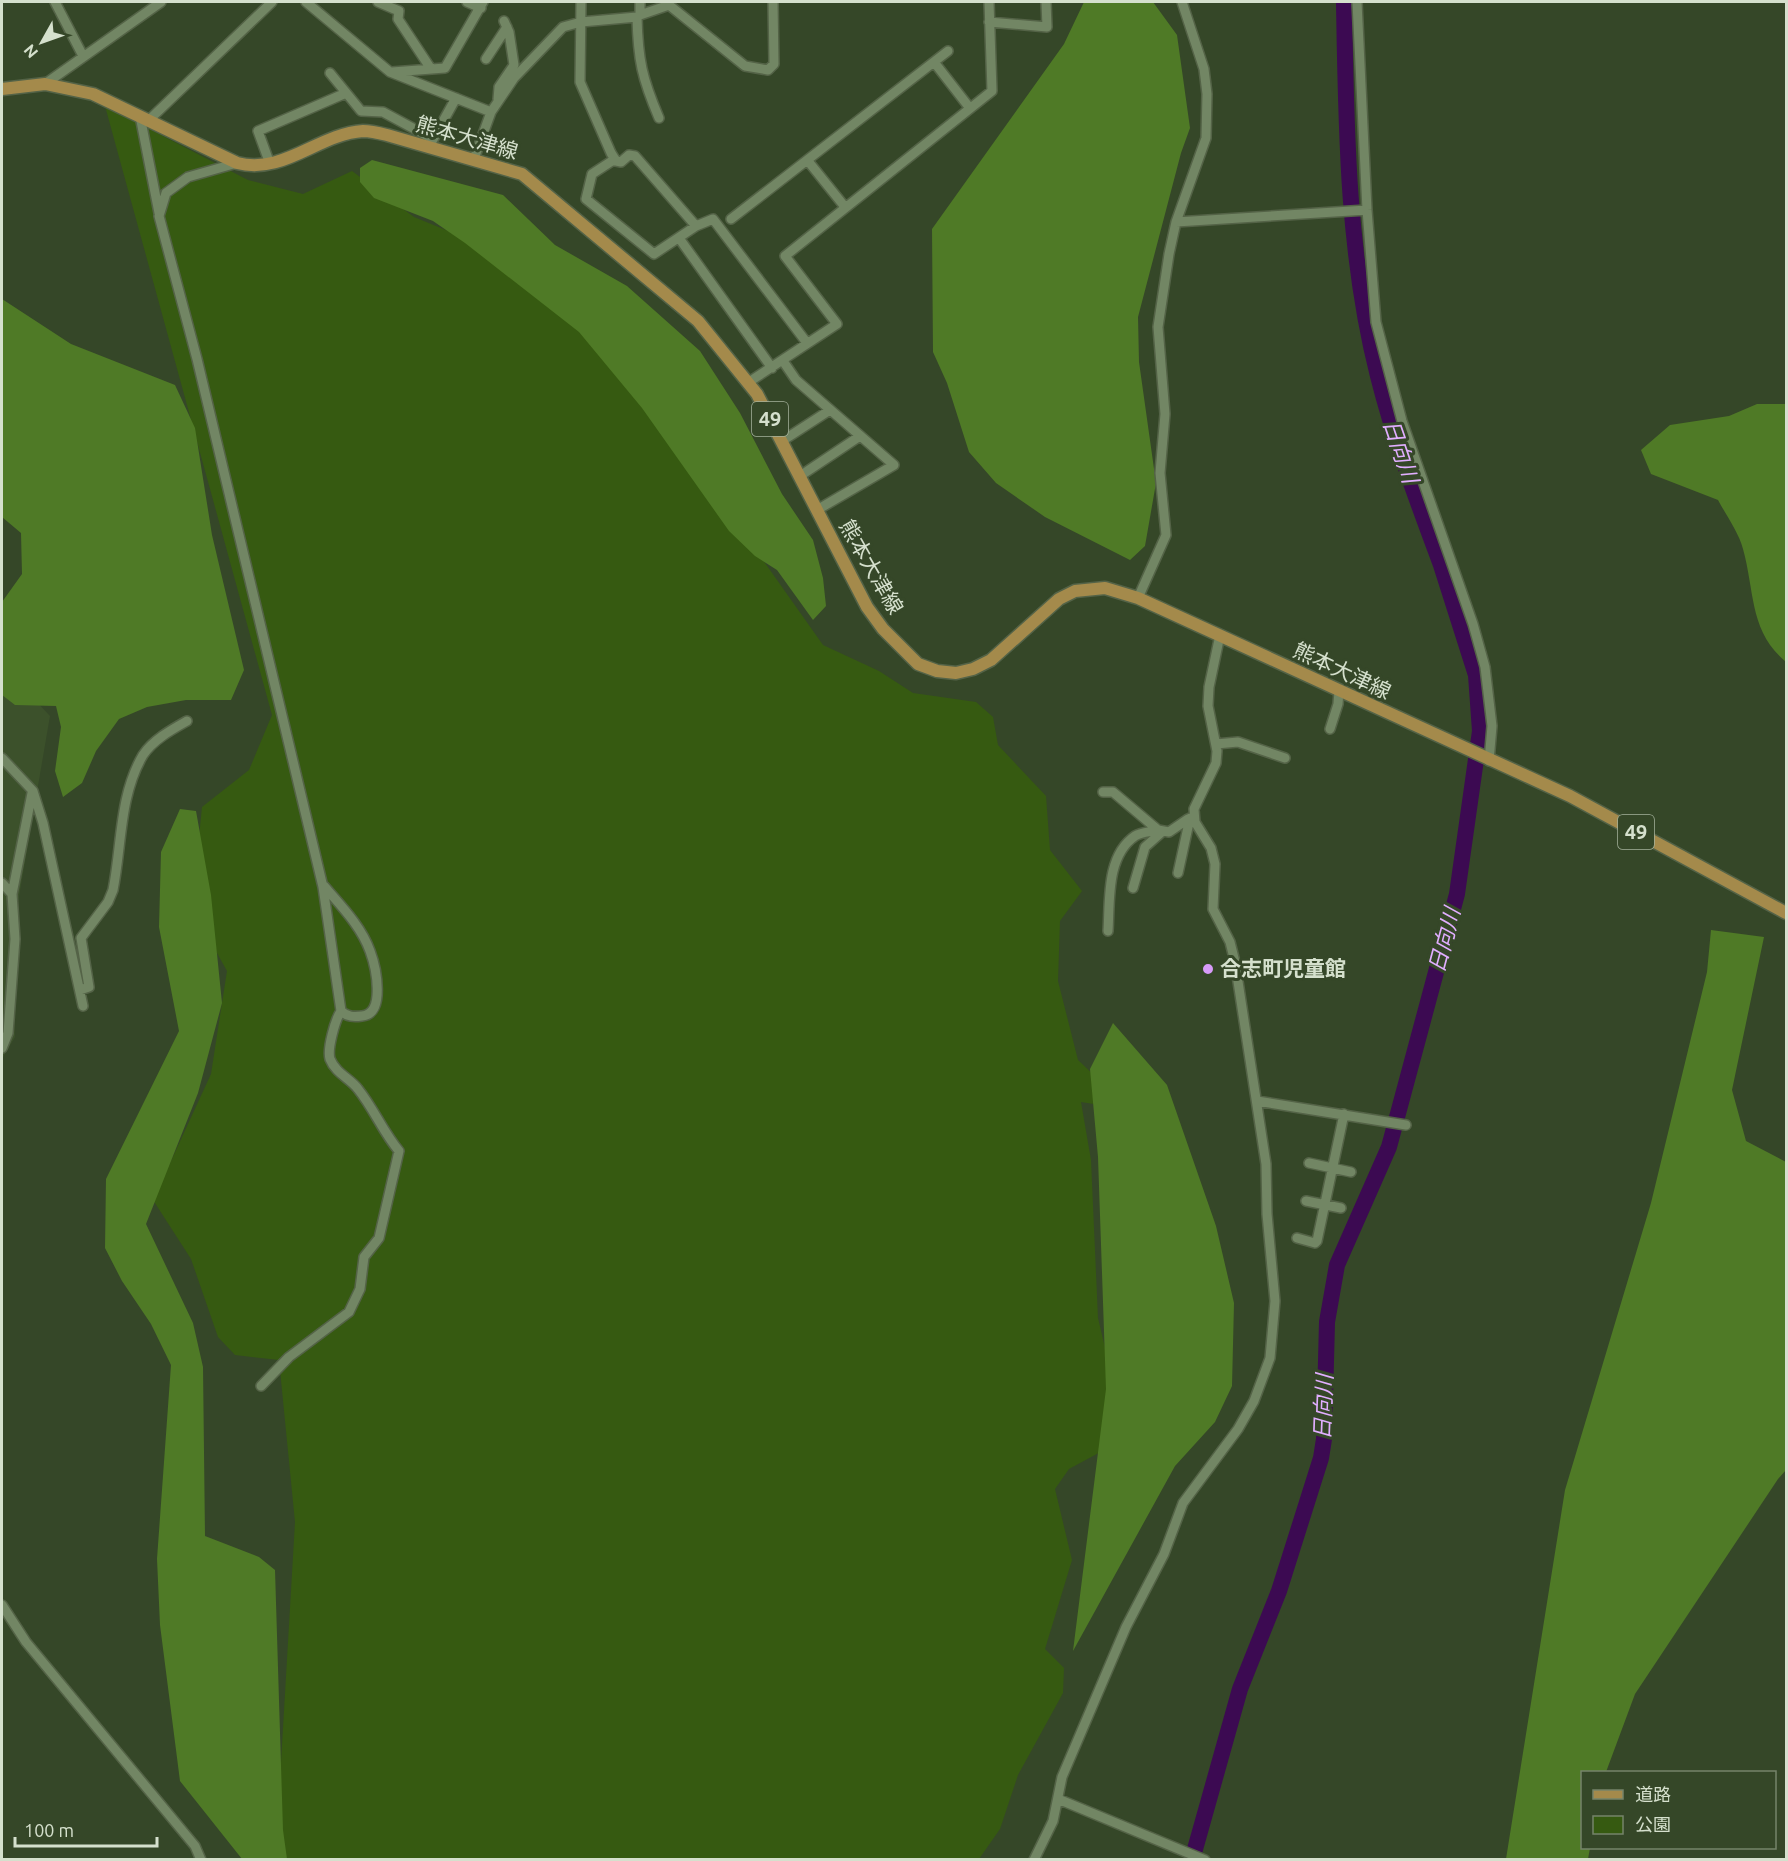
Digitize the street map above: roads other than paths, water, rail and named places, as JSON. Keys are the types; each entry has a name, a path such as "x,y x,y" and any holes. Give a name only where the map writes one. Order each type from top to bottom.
{"main road":[{"name":"熊本大津線","path":"2,88 45,84 93,94 237,163 250,167 270,164 329,140 364,131 431,143 510,169 532,181 698,321 749,382 782,441 867,607 903,651 918,664 937,671 956,673 973,669 990,660 1059,599 1075,591 1105,588 1138,598 1570,796 1786,913"}],"street":[{"path":"55,2 83,56"},
{"path":"45,84 161,2"},
{"path":"261,1386 289,1357 349,1312 360,1288 364,1257 379,1238 399,1151 384,1134 357,1088 342,1077 330,1058 334,1020 341,1011 323,885 199,370 159,216 145,118 272,2"},
{"path":"306,2 390,72 491,112"},
{"path":"378,2 399,12 398,19 431,69"},
{"path":"390,72 445,68 482,5 467,2"},
{"path":"581,2 580,82 615,159 621,162 629,155 635,156 696,226"},
{"path":"640,2 638,54 642,79 659,118"},
{"path":"474,159 491,112 498,101 514,78 562,27 581,22 639,16 669,5 746,66 768,70 774,64 773,2"},
{"path":"749,382 837,324 785,256 969,107 992,91 988,2"},
{"path":"989,22 1047,27 1046,2"},
{"path":"1138,598 1166,536 1160,473 1166,414 1158,327 1176,222 1206,138 1204,69 1182,2"},
{"path":"1357,2 1367,210 1376,322 1402,421 1473,624 1485,667 1492,726 1486,759"},
{"path":"486,59 506,24 514,65 499,87 498,101"},
{"path":"731,219 948,51"},
{"path":"934,63 969,107"},
{"path":"330,73 361,111 383,112 431,143 456,98"},
{"path":"270,164 258,130 346,93"},
{"path":"615,159 592,174 586,199 654,254 696,226 713,219 807,343"},
{"path":"808,160 845,207"},
{"path":"159,216 166,193 188,177 237,163"},
{"path":"1176,222 1367,210"},
{"path":"679,238 772,368"},
{"path":"783,361 796,380 894,465 817,510"},
{"path":"782,441 830,410"},
{"path":"800,476 860,436"},
{"path":"1178,873 1191,817 1216,763 1216,744 1209,697 1220,635"},
{"path":"1330,729 1338,704 1339,691"},
{"path":"80,990 89,987 81,938 108,902 113,890 127,793 144,755 168,732 187,721"},
{"path":"1216,744 1238,742 1285,758"},
{"path":"2,758 33,791 43,823 83,1006"},
{"path":"2,1048 8,1033 5,1021 15,939 12,894 33,791"},
{"path":"1103,792 1113,792 1161,831"},
{"path":"1108,931 1110,888 1121,854 1135,837 1161,831 1169,832 1191,817"},
{"path":"1034,1860 1053,1821 1062,1777 1126,1627 1164,1554 1183,1503 1238,1429 1254,1401 1270,1358 1275,1301 1267,1214 1266,1164 1257,1101 1235,962 1230,942 1212,909 1215,864 1211,848 1191,817"},
{"path":"1133,888 1145,847 1161,831"},
{"path":"2,883 12,894"},
{"path":"323,885 356,925 370,952 378,1002 375,1010 367,1016 353,1017 341,1011"},
{"path":"1257,1101 1406,1125"},
{"path":"1297,1238 1315,1243 1317,1241 1344,1114"},
{"path":"1309,1163 1351,1172"},
{"path":"1306,1201 1341,1208"},
{"path":"2,1605 26,1642 195,1846 201,1860"},
{"path":"1058,1800 1205,1860"}],"waterway":[{"name":"日向川","path":"1192,1860 1240,1689 1279,1591 1321,1458 1324,1439 1327,1322 1337,1265 1389,1147 1457,894 1480,731 1476,675 1441,565 1391,424 1368,330 1360,284 1350,190 1344,2"}],"place":[{"name":"合志町児童館","path":"1208,969"}]}
